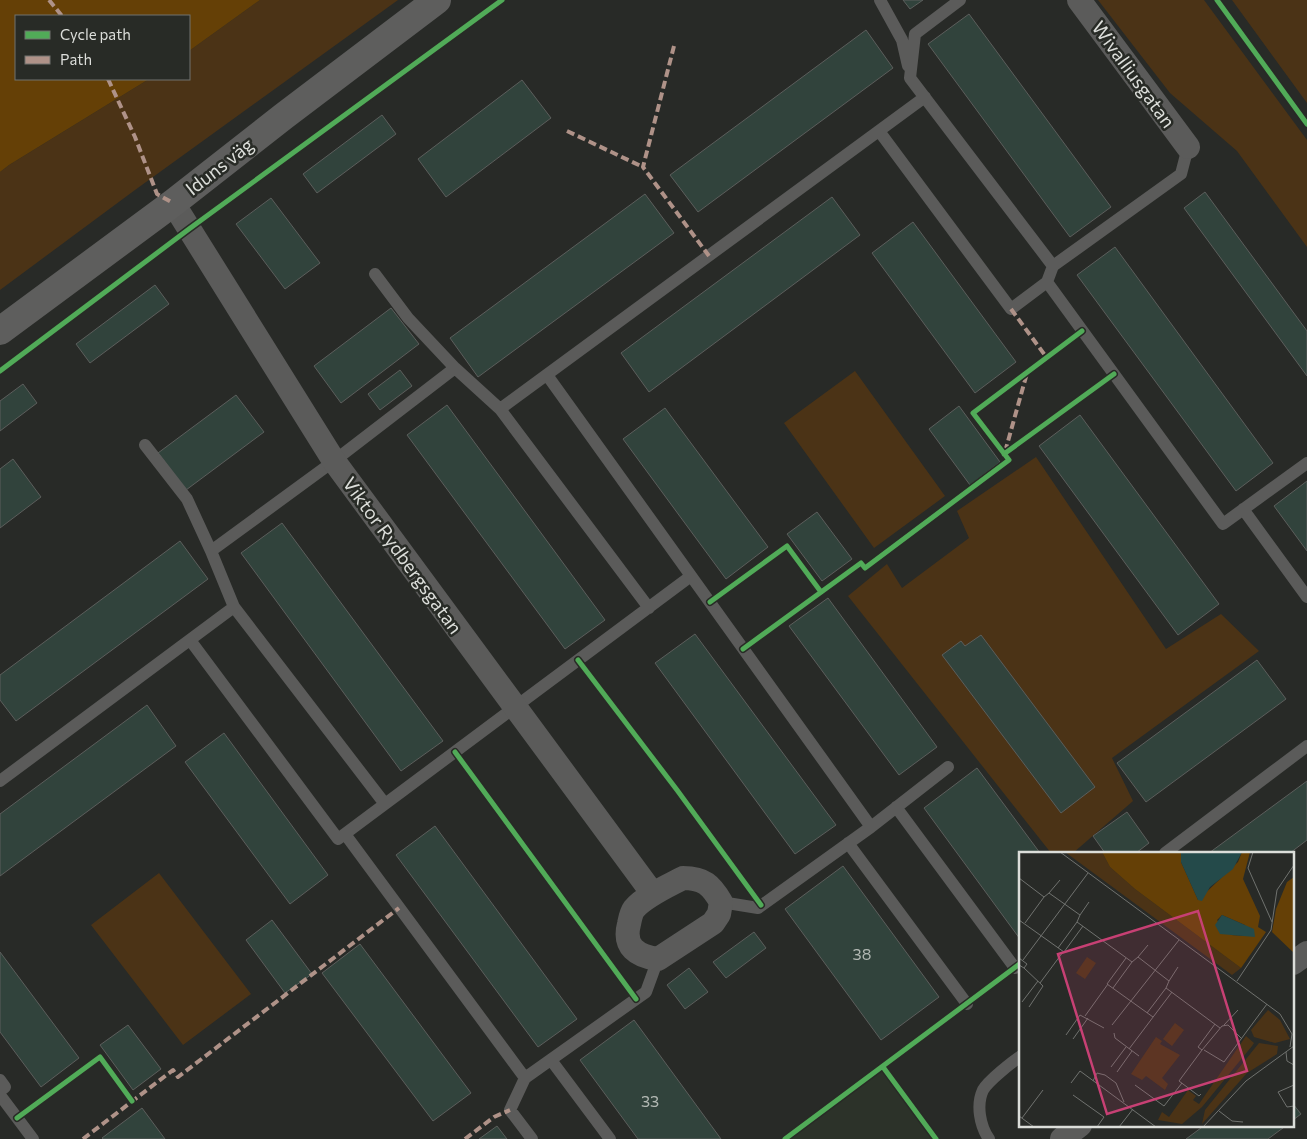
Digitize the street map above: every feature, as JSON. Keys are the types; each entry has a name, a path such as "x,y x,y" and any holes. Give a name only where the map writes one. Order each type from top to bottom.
{"street":[{"name":"Iduns väg","path":"0,331 173,203 437,0"},
{"name":"Wivalliusgatan","path":"1079,0 1188,147"},
{"name":"Viktor Rydbergsgatan","path":"173,203 334,461 653,894"},
{"path":"683,878 703,881 712,887 721,902 719,914 714,923 658,959 640,955 634,950 627,938 628,927 634,910 653,894 683,878"},
{"path":"1294,962 1307,953"},
{"path":"1062,1139 1079,1126"}],"lane":[{"path":"880,0 902,40 910,78 1053,266"},
{"path":"910,78 915,34 960,0"},
{"path":"500,410 925,97"},
{"path":"879,130 1011,309 1047,282 1053,266 1181,174 1188,147"},
{"path":"374,274 408,318 455,368 500,410 649,608"},
{"path":"1047,282 1223,524 1307,463"},
{"path":"211,551 334,461 455,368"},
{"path":"547,375 871,827"},
{"path":"146,445 187,499 234,607 385,804"},
{"path":"1243,509 1307,597"},
{"path":"190,640 338,839 691,576"},
{"path":"0,781 234,607"},
{"path":"1166,852 1307,746"},
{"path":"721,902 758,908 871,827 948,767"},
{"path":"896,807 1015,968"},
{"path":"345,834 525,1078"},
{"path":"848,843 967,1004"},
{"path":"532,1139 510,1110 525,1078 646,992 658,959"},
{"path":"989,1139 981,1119 980,1103 984,1089 1009,1064 1019,1057"},
{"path":"551,1060 610,1139"},
{"path":"0,1080 5,1087 0,1091"},
{"path":"0,1095 33,1139"}],"shaded area":[{"path":"0,0 260,0 190,50 190,15 15,15 15,80 147,80 0,172"},
{"path":"260,0 398,0 0,290 0,172 147,80 190,80 190,50"},
{"path":"1098,0 1204,0 1307,140 1307,247 1237,151 1170,93"},
{"path":"1232,0 1307,0 1307,103"},
{"path":"855,371 945,496 874,548 784,423"},
{"path":"1036,457 1166,649 1221,614 1259,651 1112,758 1133,801 1074,852 1050,852 848,596 887,564 902,588 969,538 957,511"},
{"path":"159,873 251,994 183,1045 91,925"},
{"path":"883,1067 936,1139 785,1139"}],"building":[{"path":"903,0 923,0 910,9"},
{"path":"969,14 1111,207 1070,237 928,44"},
{"path":"866,30 893,68 698,212 670,175"},
{"path":"522,80 551,118 446,197 418,159"},
{"path":"382,115 396,134 317,193 303,174"},
{"path":"1205,192 1307,331 1307,376 1184,208"},
{"path":"645,194 674,233 478,377 450,338"},
{"path":"832,197 860,235 649,392 621,353"},
{"path":"271,198 320,263 285,289 236,224"},
{"path":"913,222 1016,362 975,393 872,253"},
{"path":"1115,247 1273,463 1236,491 1077,275"},
{"path":"155,285 169,304 90,363 76,344"},
{"path":"391,308 419,344 341,403 314,366"},
{"path":"400,370 412,386 380,410 368,394"},
{"path":"23,384 37,403 0,431 0,401"},
{"path":"236,395 264,432 186,490 158,453"},
{"path":"447,405 605,620 565,649 407,435"},
{"path":"959,406 1000,462 970,485 929,429"},
{"path":"665,408 768,547 726,579 623,439"},
{"path":"1080,415 1219,604 1178,635 1039,446"},
{"path":"13,459 41,497 0,528 0,469"},
{"path":"1307,481 1307,551 1274,506"},
{"path":"817,512 852,559 822,581 787,534"},
{"path":"282,523 443,741 401,771 241,553"},
{"path":"180,541 208,579 16,721 0,700 0,675"},
{"path":"828,598 937,747 899,775 789,626"},
{"path":"695,634 836,825 795,854 655,663"},
{"path":"981,635 1095,787 1061,813 942,655 961,641 965,646"},
{"path":"1257,660 1286,699 1146,802 1117,763"},
{"path":"147,705 176,746 0,876 0,814"},
{"path":"224,733 328,875 290,904 185,762"},
{"path":"977,768 1039,852 1019,852 1019,938 924,808"},
{"path":"1307,781 1307,840 1291,852 1210,852"},
{"path":"1127,812 1149,843 1137,852 1104,852 1093,836"},
{"path":"435,826 577,1019 538,1047 396,855"},
{"path":"843,866 939,997 881,1040 785,909"},
{"path":"272,920 312,974 285,993 246,940"},
{"path":"754,932 766,948 726,978 713,962"},
{"path":"360,944 471,1093 433,1121 322,973"},
{"path":"0,952 79,1058 41,1087 0,1032"},
{"path":"689,968 708,992 685,1009 667,985"},
{"path":"634,1020 721,1139 638,1139 580,1060"},
{"path":"128,1025 161,1069 133,1090 100,1045"},
{"path":"1294,1105 1301,1114 1294,1119"},
{"path":"142,1108 165,1139 102,1138"},
{"path":"497,1126 507,1139 479,1139"},
{"path":"1204,1126 1286,1126 1268,1139 1186,1139"}],"marked path":[{"path":"49,0 61,15"},
{"path":"674,46 643,167 709,256"},
{"path":"108,80 135,137 157,194 173,203"},
{"path":"567,131 643,167"},
{"path":"1011,309 1047,358"},
{"path":"1005,452 1027,373"},
{"path":"83,1139 173,1070 178,1077 399,908"},
{"path":"465,1139 494,1117 510,1110"}],"cycle path":[{"path":"0,371 189,229 502,0"},
{"path":"1217,0 1307,124"},
{"path":"743,649 861,563 865,568 1009,460 973,413 1082,331"},
{"path":"1004,454 1114,374"},
{"path":"710,602 787,546 821,592"},
{"path":"578,660 677,790 761,905"},
{"path":"455,752 636,999"},
{"path":"785,1139 1019,964"},
{"path":"17,1118 100,1057 132,1101"},
{"path":"883,1067 936,1139"}]}
